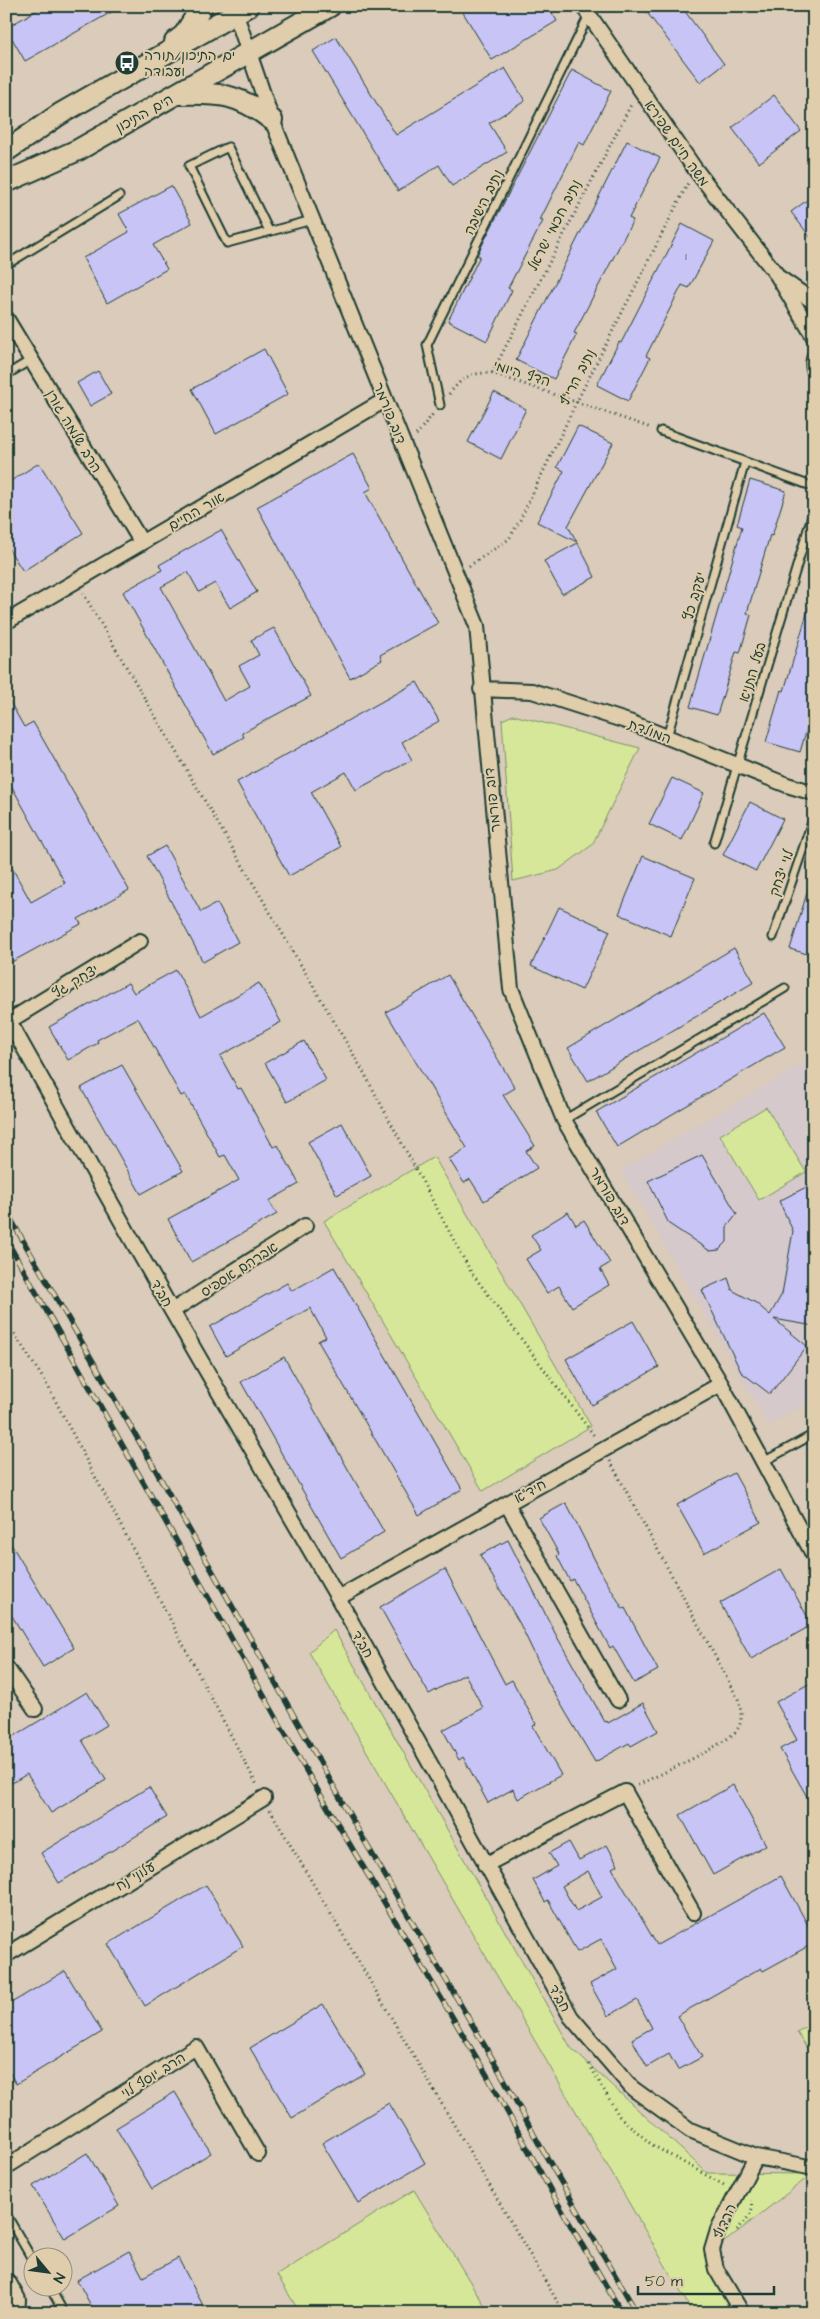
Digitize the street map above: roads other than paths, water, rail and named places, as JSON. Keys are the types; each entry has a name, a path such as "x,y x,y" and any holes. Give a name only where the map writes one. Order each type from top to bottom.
{"street":[{"path":"151,61 184,35 202,6"},
{"name":"הים התיכון","path":"6,182 78,150 250,54 330,6"},
{"path":"6,142 60,114 239,9"},
{"name":"דוב פורמר","path":"239,9 250,54 272,120 477,626 511,989 564,1120 721,1384 814,1556"},
{"name":"משה חיים שפירא","path":"586,10 695,169 777,275 814,337"},
{"path":"178,94 209,93 230,96 252,104 272,120"},
{"path":"6,151 60,114"},
{"path":"6,193 78,150"},
{"name":"משה חיים שפירא","path":"777,275 814,302"},
{"name":"הרב שלמה גורן","path":"6,318 142,543"},
{"name":"אור החיים","path":"6,622 385,400"},
{"name":"המולדת","path":"482,689 532,691 632,723 737,766 814,793"},
{"name":"יצחק גץ","path":"8,1019 140,941"},
{"name":"חב\"ד","path":"8,1019 172,1312 338,1598 571,2017 632,2088 690,2130 756,2157 814,2168"},
{"name":"אברהם אספיס","path":"172,1312 306,1226"},
{"name":"חיד\"א","path":"338,1598 721,1384"},
{"path":"507,1504 618,1700"},
{"path":"6,1667 34,1709"},
{"path":"485,1865 625,1792 693,1913"},
{"name":"עלוני נח","path":"6,1955 264,1798"},
{"name":"הרב יוסף לוי","path":"6,2167 196,2047 258,2154"},
{"name":"הרדוף","path":"742,2313 716,2269 712,2250 718,2230 756,2157"},
{"path":"6,2284 15,2300 14,2313"}],"lane":[{"name":"נתיב הישיבה","path":"440,406 427,346 586,10"},
{"path":"269,231 228,147 189,166 227,243 312,220"},
{"path":"6,265 119,196"},
{"path":"814,348 809,363 810,372 814,377"},
{"path":"6,375 31,360"},
{"path":"661,431 814,487"},
{"name":"יעקב כץ","path":"667,737 745,462"},
{"name":"בעל התניא","path":"714,843 814,509"},
{"name":"לוי יצחק","path":"773,937 814,816"},
{"path":"564,1120 785,988"},
{"path":"763,1462 814,1434"},
{"path":"6,2214 24,2246"},
{"path":"55,2296 64,2313"}],"railway":[{"path":"6,1211 150,1460 357,1828 503,2077 539,2144 637,2313"},
{"path":"6,1239 308,1774 488,2077 557,2202 622,2313"}],"place":[{"name":"ים התיכון/תורה ועבודה","path":"127,63"}]}
